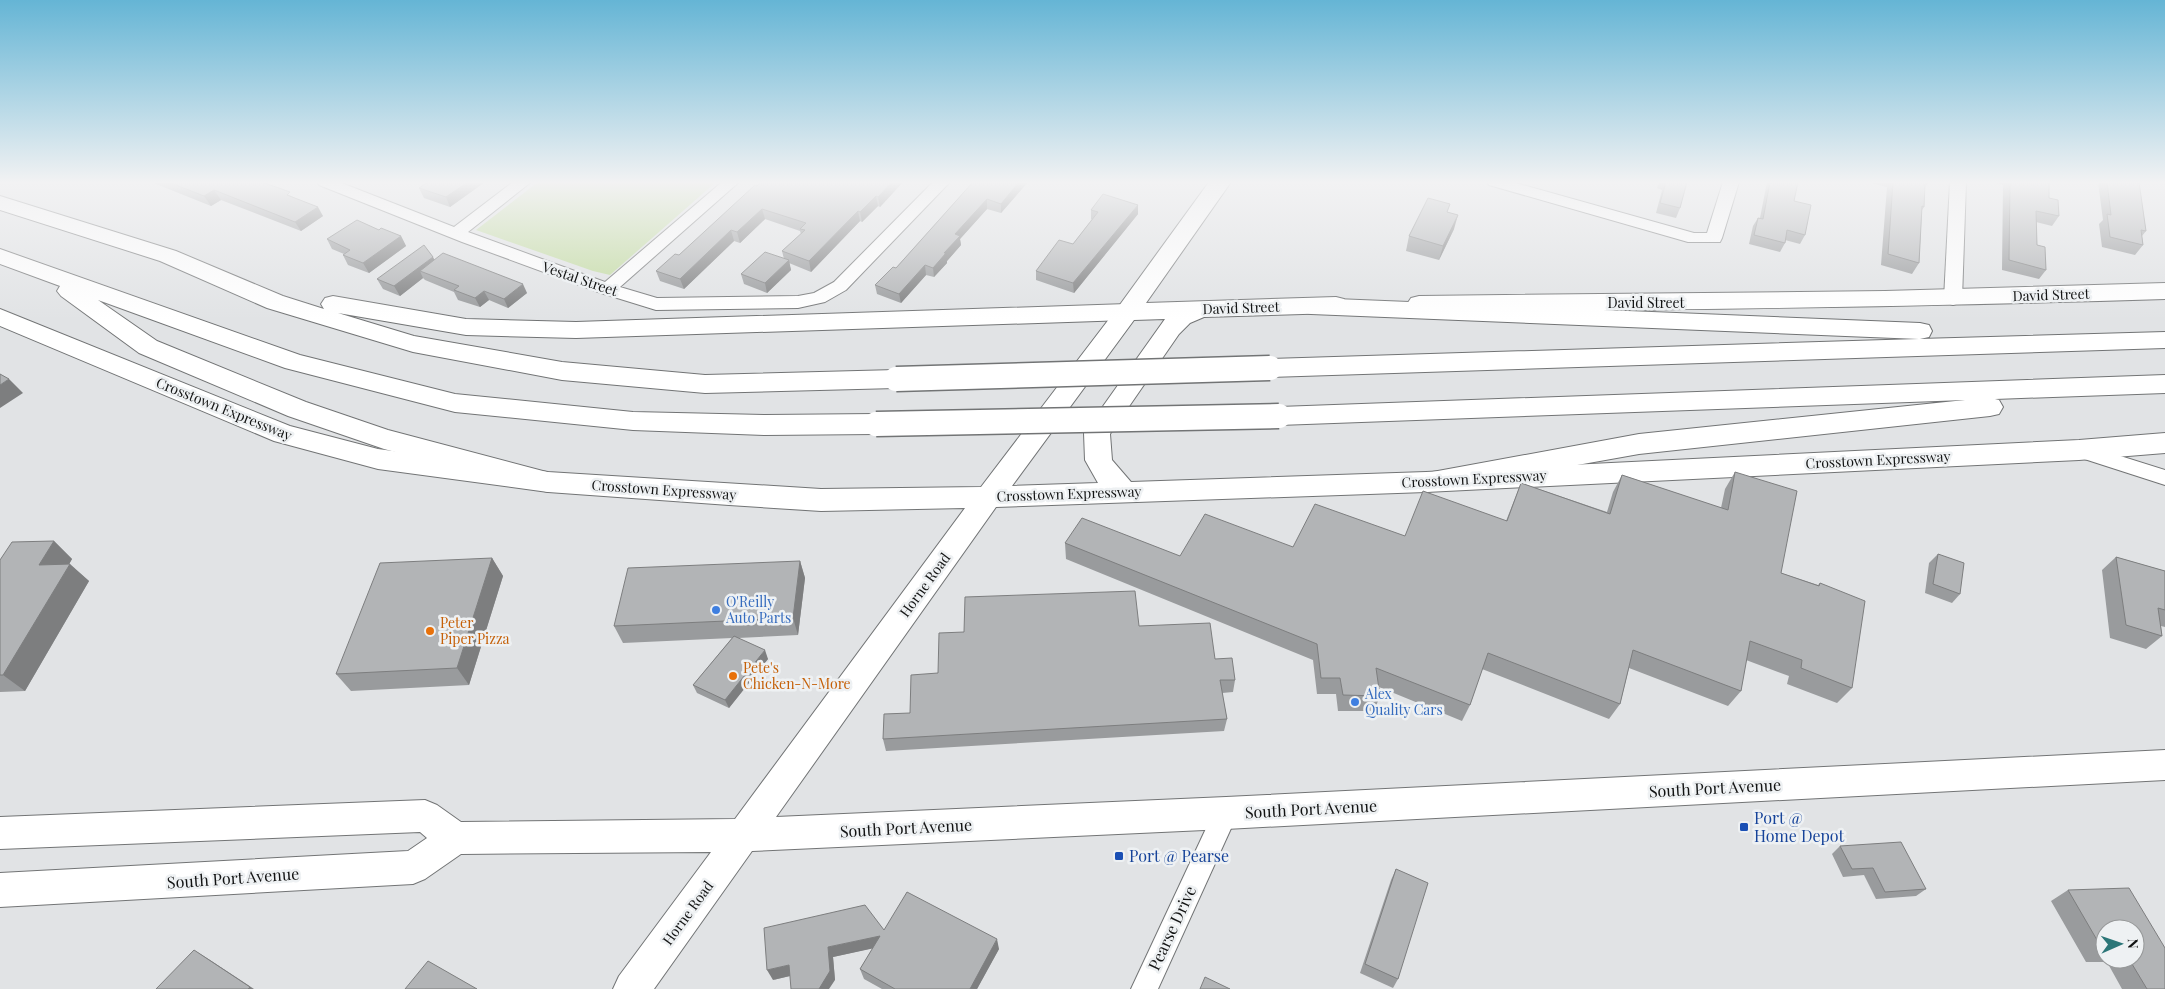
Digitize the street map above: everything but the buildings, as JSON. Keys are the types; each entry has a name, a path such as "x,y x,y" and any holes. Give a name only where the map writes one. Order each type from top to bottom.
{"main road":[{"path":"81,228 168,256 275,302 413,344 562,371 705,384 2156,340"},
{"name":"Horne Road","path":"632,989 988,498 1187,228"},
{"path":"0,256 294,362 455,402 633,421 765,426 1279,416 2165,384"},
{"path":"42,271 148,347 297,409 384,439 548,482"},
{"name":"David Street","path":"238,286 466,327 576,330 1310,306 1953,298 2165,291"},
{"path":"1310,306 2156,340"},
{"path":"1124,492 1105,473 1098,460 1095,446 1097,433 1170,328 1181,317 1202,310"},
{"name":"Crosstown Expressway","path":"0,317 283,434 378,459 548,482 821,500 988,498 1426,482 2079,450 2165,443"},
{"path":"1426,482 1639,444 2165,388"},
{"name":"South Port Avenue","path":"0,890 413,867 456,838 745,835 1226,813 2165,765"},
{"path":"0,834 425,816 456,838"}],"street":[{"name":"Vestal Street","path":"443,228 607,289 656,304 798,302 819,298 840,286 897,228"},
{"path":"456,233 462,228"},
{"path":"607,289 678,228"},
{"path":"1659,228 1694,238 1714,238 1717,228"},
{"path":"1953,298 1956,228"},
{"path":"2079,450 2165,478"},
{"name":"Pearse Drive","path":"1144,989 1226,813"}],"green space":[{"path":"478,228 663,228 610,275 593,271 476,230"}],"place":[{"name":"O'Reilly Auto Parts","path":"716,610"},
{"name":"Peter Piper Pizza","path":"430,631"},
{"name":"Pete's Chicken-N-More","path":"733,676"},
{"name":"Alex Quality Cars","path":"1355,702"},
{"name":"Port @ Home Depot","path":"1744,827"},
{"name":"Port @ Pearse","path":"1119,856"}]}
